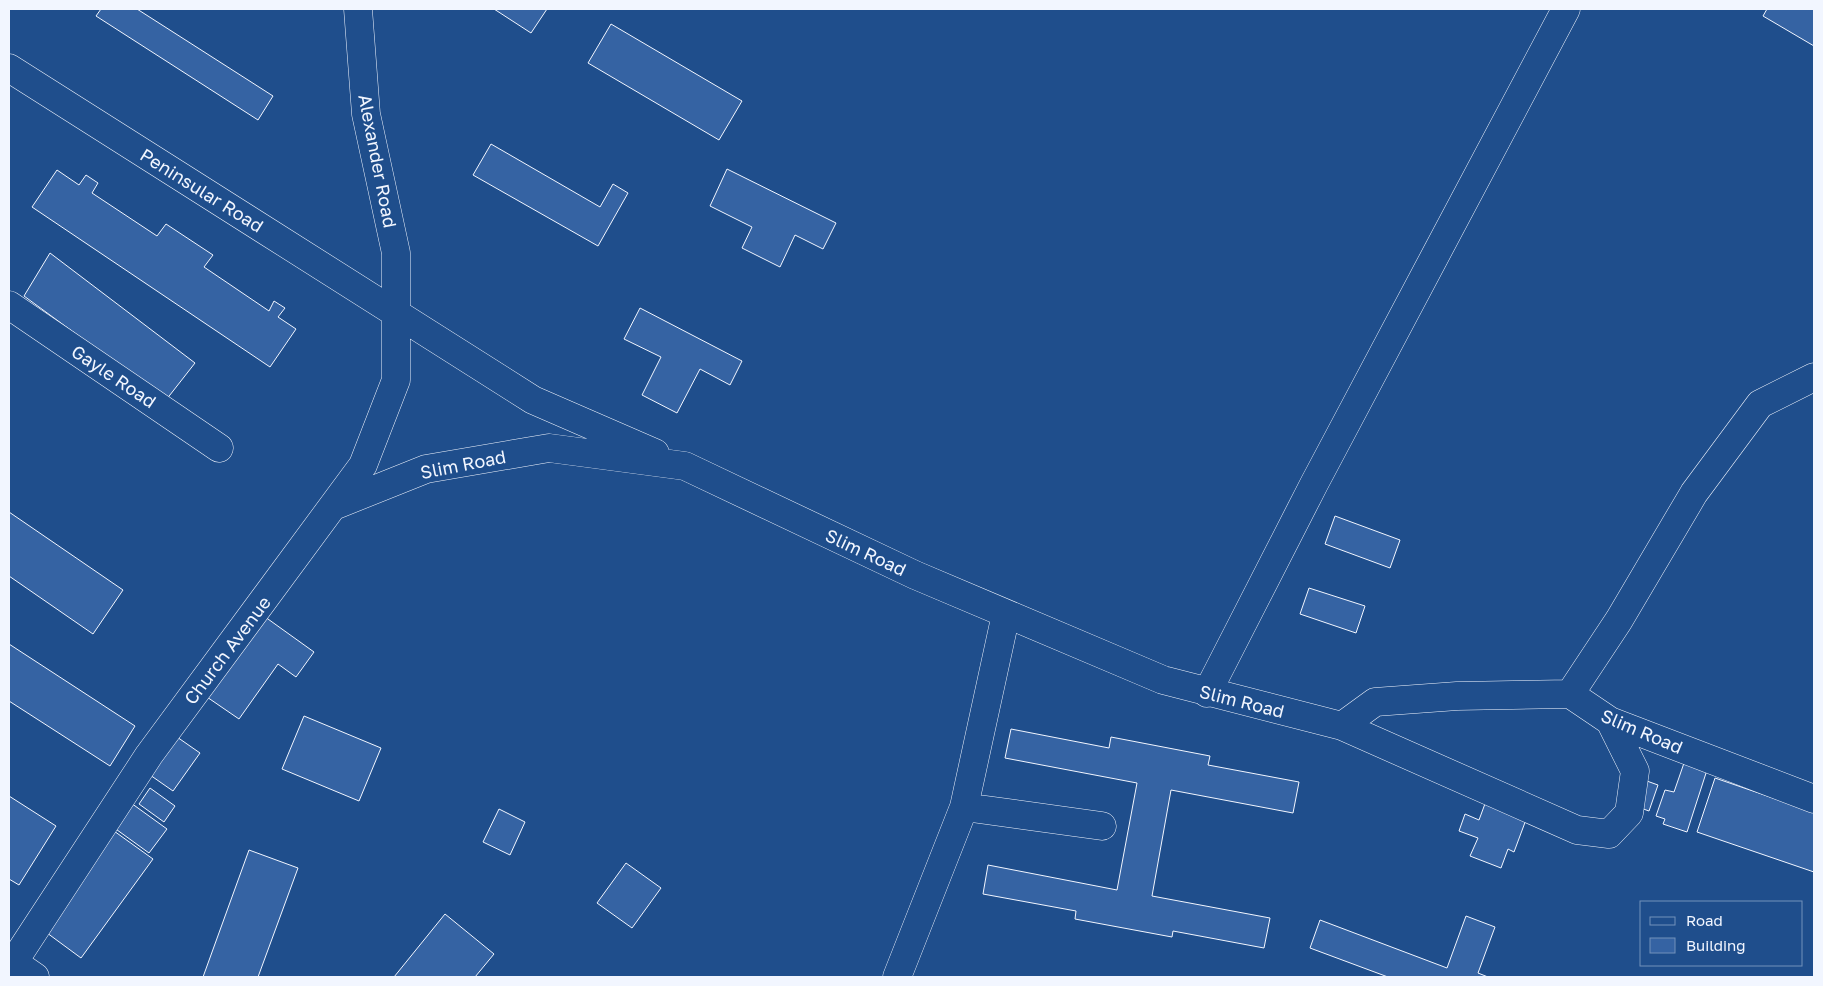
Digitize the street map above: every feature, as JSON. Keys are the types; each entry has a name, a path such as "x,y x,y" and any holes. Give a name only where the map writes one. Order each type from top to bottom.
{"lane":[{"name":"Alexander Road","path":"358,9 366,114 396,253 396,313"},
{"path":"1207,692 1318,475 1566,9"},
{"name":"Peninsular Road","path":"9,68 396,313"},
{"name":"Gayle Road","path":"9,305 219,448"},
{"name":"Slim Road","path":"396,313 533,400 685,466 915,575 1163,680 1342,726 1577,830 1608,834 1629,813 1635,771 1610,721"},
{"name":"Church Avenue","path":"17,967 148,755 336,505 363,466 396,380 396,313"},
{"path":"1342,726 1375,702 1457,696 1570,694 1619,620 1694,494 1760,404 1814,377"},
{"name":"Slim Road","path":"336,505 426,469 549,448 685,466"},
{"path":"897,977 964,807 1006,614"},
{"name":"Slim Road","path":"1570,694 1610,721 1814,799"},
{"path":"964,807 1102,826"}],"building":[{"path":"101,9 137,9 273,96 258,120 96,16"},
{"path":"494,9 547,9 531,33"},
{"path":"1767,9 1814,9 1814,46 1763,16"},
{"path":"611,24 742,101 719,140 588,63"},
{"path":"491,144 600,207 613,184 628,193 598,246 473,175"},
{"path":"727,169 836,223 823,249 795,235 780,267 742,248 752,227 710,206"},
{"path":"57,170 79,185 86,175 98,183 92,193 157,236 166,224 213,255 204,267 269,311 274,301 285,308 278,317 296,329 270,367 32,207"},
{"path":"50,253 195,363 166,400 24,296"},
{"path":"640,308 742,361 730,385 700,369 677,413 642,395 661,357 624,339"},
{"path":"9,512 123,590 93,634 9,576"},
{"path":"1335,516 1400,540 1390,568 1325,544"},
{"path":"1309,588 1365,606 1356,633 1300,614"},
{"path":"261,614 314,652 296,677 278,664 239,719 204,695"},
{"path":"9,644 135,726 110,766 9,701"},
{"path":"304,716 381,748 359,801 282,769"},
{"path":"1011,729 1109,748 1111,737 1210,756 1208,765 1299,782 1293,813 1171,790 1152,896 1270,918 1264,948 1173,931 1172,937 1075,919 1076,911 983,894 988,865 1117,890 1137,783 1005,758"},
{"path":"177,737 200,753 173,791 150,775"},
{"path":"1684,763 1707,770 1687,832 1663,824 1665,819 1656,816 1665,790 1674,792"},
{"path":"1715,778 1814,812 1814,872 1697,832"},
{"path":"1644,780 1658,785 1649,811 1635,806"},
{"path":"150,788 175,806 164,822 139,804"},
{"path":"9,796 56,826 19,885 9,879"},
{"path":"1486,801 1527,817 1514,852 1508,849 1501,868 1470,856 1478,838 1459,831 1465,814 1479,820"},
{"path":"131,803 167,829 149,853 113,827"},
{"path":"499,809 525,822 510,855 483,842"},
{"path":"114,831 153,859 81,958 43,930"},
{"path":"249,850 298,868 258,977 203,977"},
{"path":"626,863 661,888 632,928 597,903"},
{"path":"445,914 494,954 475,977 394,977"},
{"path":"1466,916 1495,927 1478,973 1488,977 1388,977 1310,948 1320,920 1447,968"}]}
